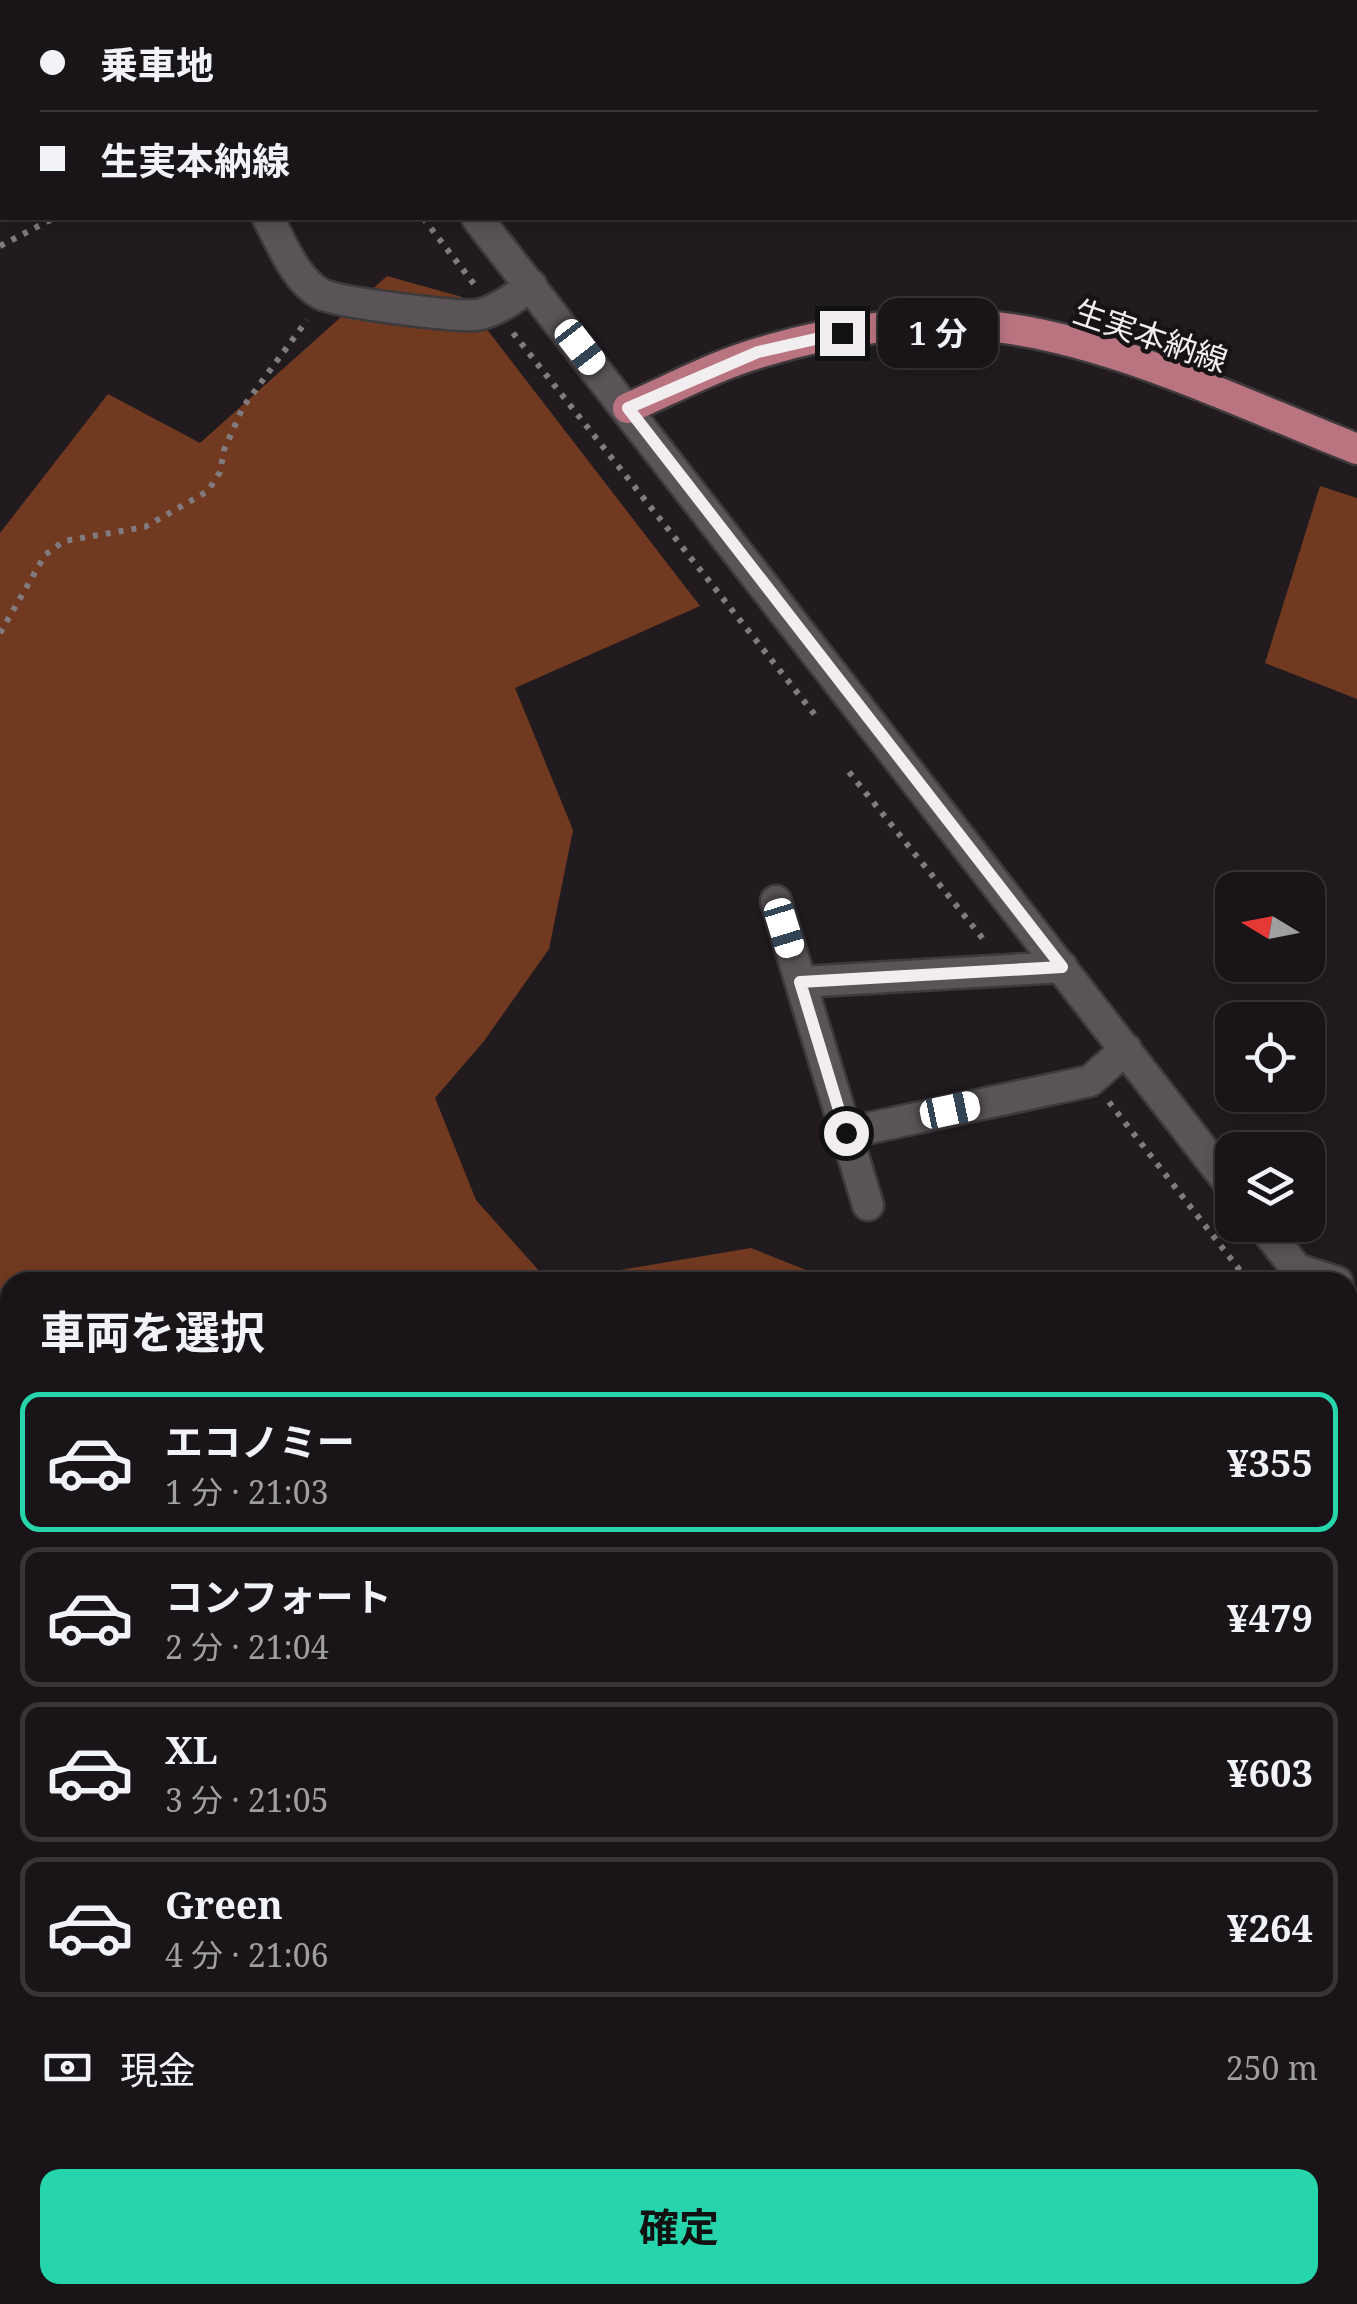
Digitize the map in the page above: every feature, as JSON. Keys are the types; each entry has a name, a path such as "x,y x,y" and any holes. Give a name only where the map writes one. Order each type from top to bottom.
{"main road":[{"name":"生実本納線","path":"628,408 758,352 816,337 868,328 929,325 1009,328 1103,350 1357,449"}],"street":[{"path":"269,220 297,270 318,293 346,302 477,314 510,302 531,286"},
{"path":"479,220 1215,1165"},
{"path":"776,901 868,1205"},
{"path":"800,982 1062,967"},
{"path":"846,1133 1090,1081 1126,1049"},
{"path":"1275,1242 1298,1272"}],"path":[{"path":"0,246 50,220"},
{"path":"425,220 819,720"},
{"path":"0,633 45,556 64,541 145,527 208,491 220,472 224,450 243,408 326,295"},
{"path":"850,772 991,949"},
{"path":"1104,1095 1241,1272"}],"shaded area":[{"path":"387,276 462,297 700,606 515,688 573,830 549,949 484,1041 435,1098 476,1200 540,1272 0,1272 0,533 108,394 200,443"},
{"path":"1320,486 1357,498 1357,699 1265,663"},
{"path":"751,1248 811,1272 608,1272"}],"route":[{"path":"842,333 758,352 628,408 1062,967 800,982 846,1133"}]}
